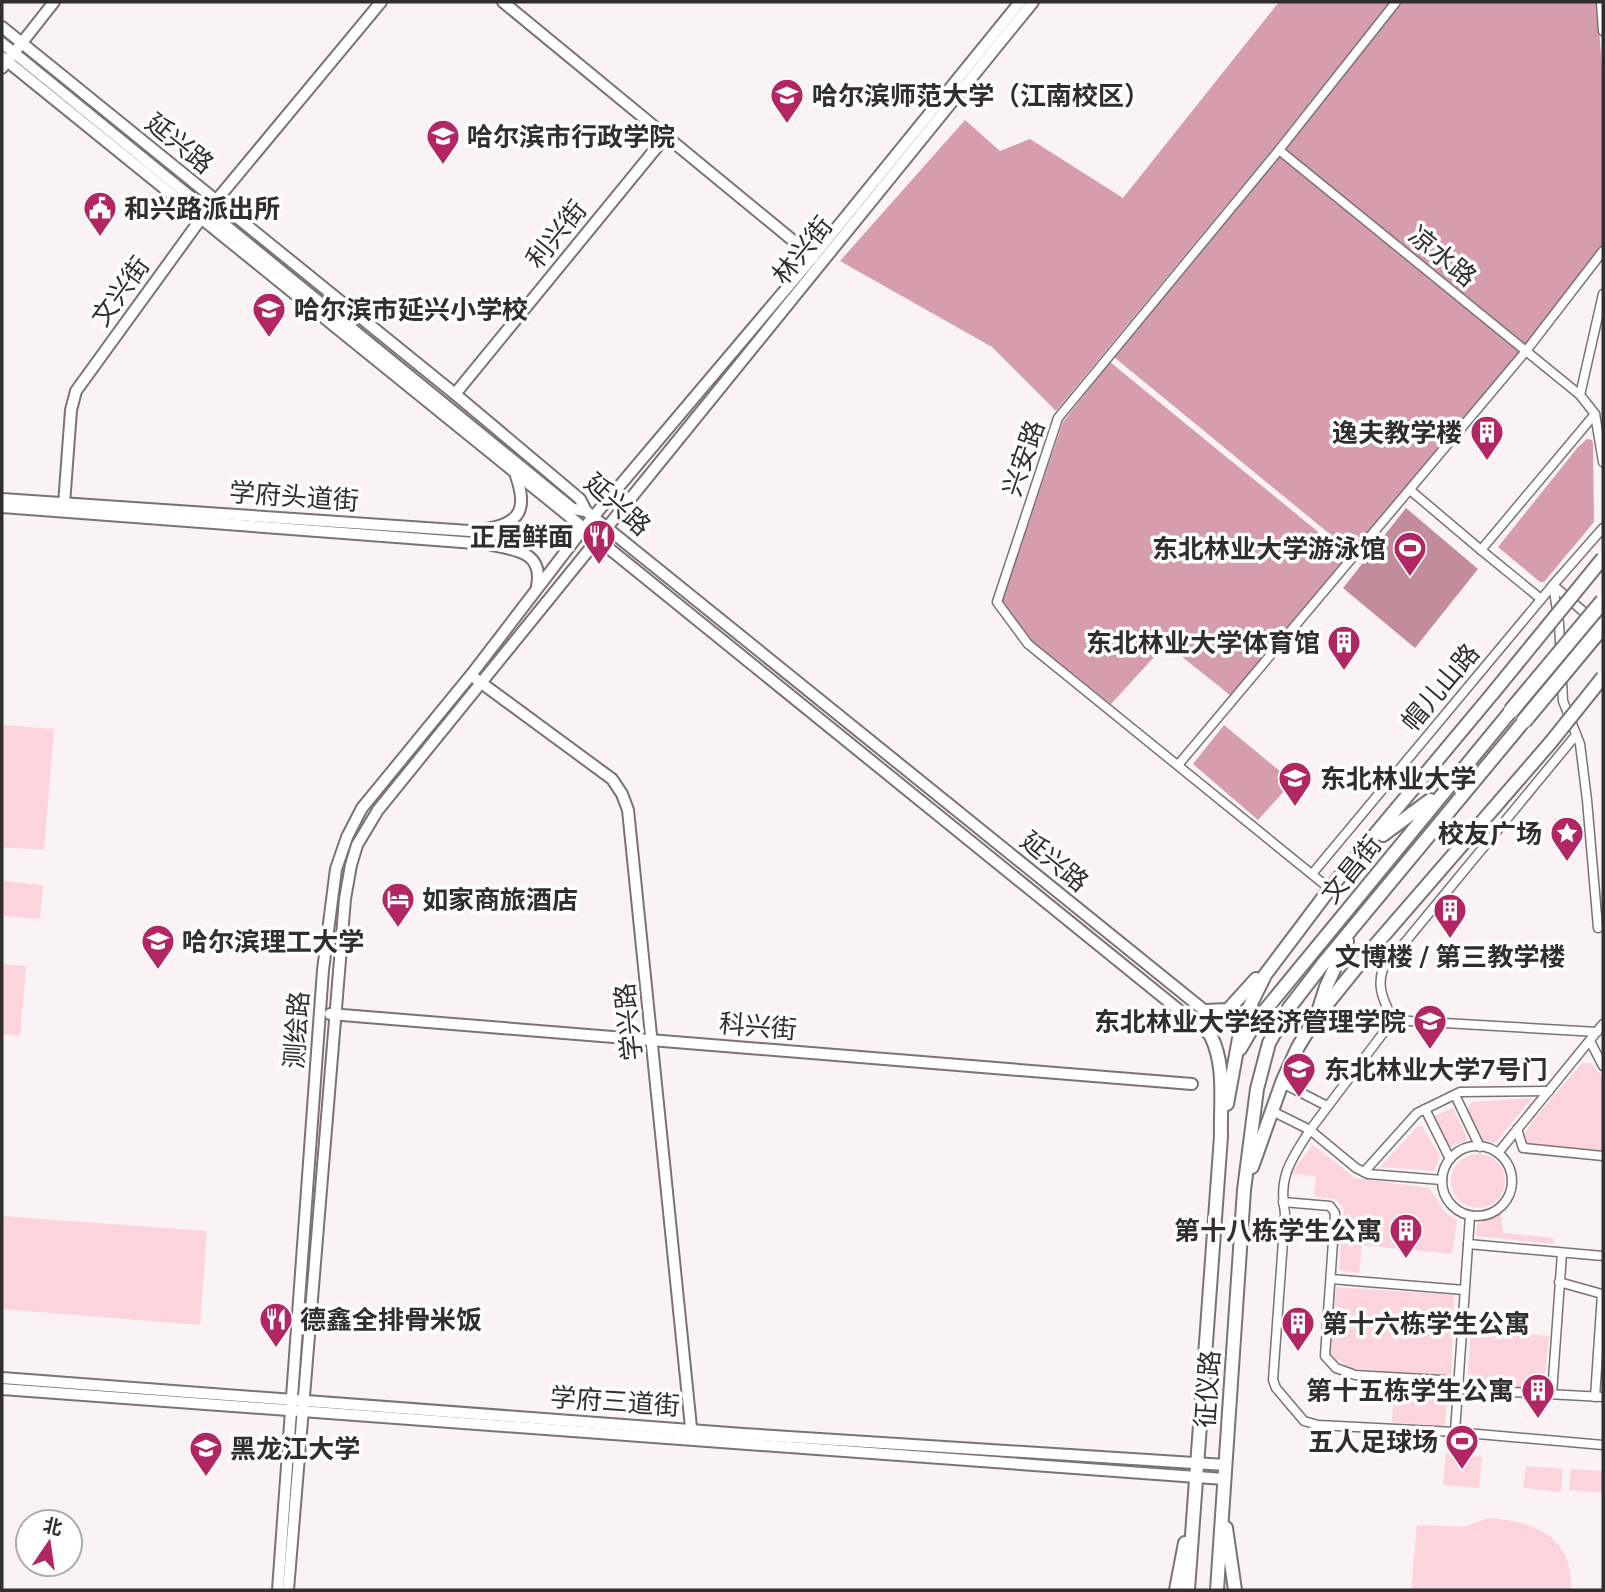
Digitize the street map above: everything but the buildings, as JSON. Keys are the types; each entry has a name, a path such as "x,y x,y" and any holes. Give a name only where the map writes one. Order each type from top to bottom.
{"highway":[{"path":"1511,711 1603,601"},
{"path":"1524,721 1603,628"}],"main road":[{"path":"6,60 54,2"},
{"name":"文兴街","path":"64,504 71,411 76,391 204,215 381,2"},
{"path":"503,2 813,257"},
{"name":"林兴街","path":"590,514 813,257 1020,2"},
{"name":"林兴街","path":"606,526 1033,2"},
{"name":"延兴路","path":"2,27 455,394 580,499 590,514 683,592 1205,1012"},
{"name":"延兴路","path":"2,43 6,60 204,215 515,474 1211,1036"},
{"name":"利兴街","path":"455,394 666,136"},
{"path":"204,215 573,509 590,514"},
{"path":"474,531 502,526 518,514 523,501 515,474"},
{"name":"学府头道街","path":"2,499 558,537 583,529"},
{"name":"学府头道街","path":"2,507 488,544 517,551 534,560 539,576 536,590"},
{"name":"测绘路","path":"288,1590 320,1013 336,869 347,837 362,808 471,675 583,529 590,514"},
{"name":"测绘路","path":"278,1590 345,899 357,845 378,810 606,526"},
{"path":"1221,1136 1240,1030 1249,1005 1265,975 1330,888 1603,558"},
{"name":"学兴路","path":"471,675 612,779 628,810 692,1434"},
{"path":"1244,1190 1282,1083 1298,1047 1315,1019 1603,677"},
{"name":"文昌街","path":"1235,1061 1257,1020 1511,711"},
{"name":"文昌街","path":"1244,1190 1257,1089 1269,1043 1289,1008 1524,721"},
{"path":"1366,847 1438,793 1463,768"},
{"path":"1205,1012 1220,1012 1234,1005 1292,931 1320,901"},
{"path":"1315,1019 1326,987 1353,928"},
{"name":"科兴街","path":"320,1013 1192,1084"},
{"path":"1188,1590 1221,1136 1221,1068 1219,1053 1211,1036"},
{"name":"征仪路","path":"1217,1590 1244,1190"},
{"name":"学府三道街","path":"2,1378 297,1406"},
{"name":"学府三道街","path":"2,1389 297,1406 1224,1472"},
{"path":"1176,1590 1193,1505"},
{"path":"1223,1507 1236,1590"}],"street":[{"name":"兴安路","path":"1330,888 1028,644 997,602 1058,418 1279,150 1396,2"},
{"path":"1601,2 1603,31"},
{"name":"凉水路","path":"1279,150 1580,395"},
{"path":"1178,765 1526,351 1603,251"},
{"path":"1603,294 1580,395 1595,414 1603,462"},
{"path":"1481,550 1595,414"},
{"path":"1410,490 1541,599"},
{"name":"帽儿山路","path":"1312,874 1603,528"},
{"path":"1553,585 1603,628"},
{"path":"1553,585 1559,623 1563,701 1580,744 1598,928"},
{"path":"1393,1020 1380,988 1379,980 1383,969 1576,735"},
{"path":"1393,1020 1597,1032"},
{"path":"1393,1020 1310,1130 1284,1174 1282,1194 1285,1213 1273,1380 1276,1388 1304,1421 1318,1424 1603,1445"},
{"path":"1497,1153 1603,1024"},
{"path":"1590,1041 1603,1066"},
{"path":"1282,1083 1327,1106"},
{"path":"1364,1172 1417,1113 1460,1092 1549,1091"},
{"path":"1455,1095 1480,1147"},
{"path":"1425,1110 1450,1159"},
{"path":"1272,1111 1310,1130 1364,1172 1442,1180"},
{"path":"1517,1129 1523,1148 1603,1156"},
{"path":"1480,1147 1497,1153 1511,1172 1512,1184 1503,1205 1482,1216 1470,1216 1453,1207 1447,1199 1442,1180 1450,1159 1467,1148 1480,1147"},
{"path":"1283,1202 1330,1206 1335,1213 1325,1356 1336,1368 1355,1376 1599,1397 1602,1294 1559,1282"},
{"path":"1455,1432 1470,1216"},
{"path":"1468,1244 1603,1256"},
{"path":"1552,1394 1563,1253"},
{"path":"1331,1279 1464,1290"}],"shaded area":[{"path":"1279,2 1390,2 1276,145 1056,411 992,347 840,261 965,120 1000,151 1030,139 1123,198"},
{"path":"1401,2 1597,2 1603,83 1603,245 1526,346 1283,149"},
{"path":"1279,155 1521,350 1354,554 1114,357"},
{"path":"1110,362 1349,557 1230,695 1166,644 1111,704 1032,641 1002,601 1063,422"},
{"path":"1587,439 1593,443 1594,522 1544,582 1540,582 1498,547"},
{"name":"东北林业大学游泳馆","path":"1406,508 1478,569 1415,648 1343,588"},
{"path":"2,725 54,729 44,850 2,847"},
{"path":"1224,725 1288,778 1286,789 1258,820 1193,764"},
{"path":"2,881 43,885 40,919 2,916"},
{"path":"2,964 26,966 20,1036 2,1034"},
{"path":"1582,1063 1591,1063 1603,1079 1603,1152 1530,1147 1525,1142 1524,1135 1534,1119"},
{"path":"1532,1098 1495,1143 1482,1140 1467,1110 1472,1102"},
{"path":"1453,1108 1467,1138 1466,1141 1450,1147 1434,1116"},
{"path":"1418,1126 1422,1126 1440,1156 1434,1171 1380,1167"},
{"path":"1313,1145 1355,1178 1429,1188 1445,1212 1457,1220 1452,1254 1362,1245 1359,1273 1339,1270 1344,1209 1335,1199 1314,1196 1316,1176 1290,1174"},
{"path":"1483,1154 1493,1158 1501,1166 1505,1181 1501,1196 1493,1204 1473,1208 1463,1204 1455,1196 1451,1176 1455,1166 1463,1158"},
{"path":"1501,1214 1503,1233 1554,1238 1554,1244 1476,1236 1477,1224"},
{"path":"2,1216 207,1231 200,1325 2,1309"},
{"path":"1336,1287 1454,1295 1451,1376 1348,1368 1331,1354"},
{"path":"1471,1329 1549,1336 1543,1389 1470,1384 1468,1377"},
{"path":"1394,1386 1448,1390 1445,1424 1441,1426 1392,1422"},
{"name":"五人足球场","path":"1446,1453 1482,1457 1479,1488 1443,1485"},
{"path":"1526,1466 1563,1469 1561,1492 1523,1488"},
{"path":"1571,1469 1603,1471 1603,1493 1569,1490"},
{"path":"1488,1518 1521,1523 1548,1535 1566,1557 1571,1590 1411,1590 1417,1525 1464,1527"}],"place":[{"name":"哈尔滨师范大学（江南校区）","path":"787,125"},
{"name":"哈尔滨市行政学院","path":"443,166"},
{"name":"和兴路派出所","path":"100,238"},
{"name":"哈尔滨市延兴小学校","path":"269,339"},
{"name":"逸夫教学楼","path":"1487,462"},
{"name":"正居鲜面","path":"599,566"},
{"name":"东北林业大学游泳馆","path":"1410,578"},
{"name":"东北林业大学体育馆","path":"1344,672"},
{"name":"东北林业大学","path":"1295,808"},
{"name":"校友广场","path":"1567,863"},
{"name":"如家商旅酒店","path":"398,929"},
{"name":"文博楼 / 第三教学楼","path":"1450,940"},
{"name":"哈尔滨理工大学","path":"158,971"},
{"name":"东北林业大学经济管理学院","path":"1430,1051"},
{"name":"东北林业大学7号门","path":"1299,1099"},
{"name":"第十八栋学生公寓","path":"1406,1260"},
{"name":"德鑫全排骨米饭","path":"276,1349"},
{"name":"第十六栋学生公寓","path":"1298,1353"},
{"name":"第十五栋学生公寓","path":"1538,1420"},
{"name":"五人足球场","path":"1462,1471"},
{"name":"黑龙江大学","path":"206,1478"}]}
